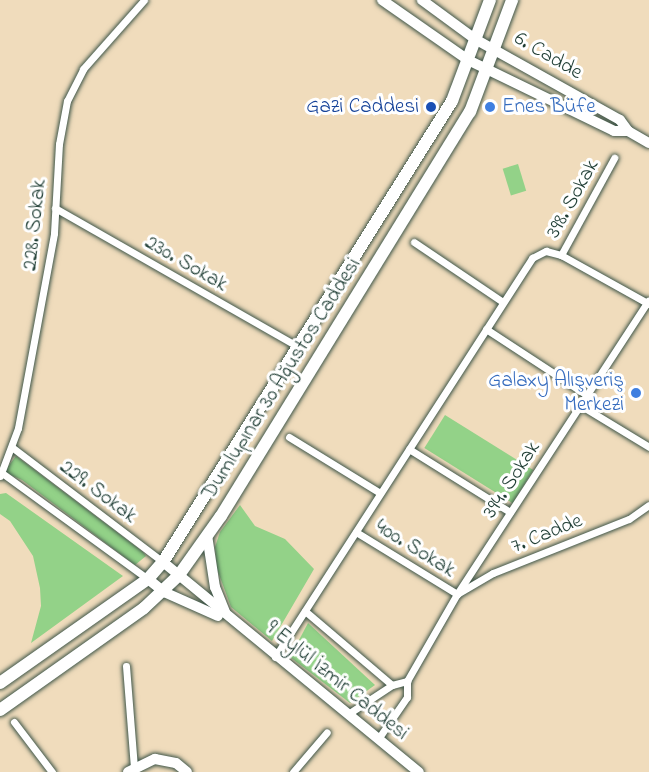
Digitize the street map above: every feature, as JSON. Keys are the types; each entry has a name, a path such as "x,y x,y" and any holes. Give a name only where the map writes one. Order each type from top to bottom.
{"main road":[{"path":"382,0 468,60"},
{"path":"422,0 475,39"},
{"name":"Dumlupınar 30 Ağustos Caddesi","path":"0,682 148,579 163,562 300,348 452,101 490,0"},
{"name":"Dumlupınar 30 Ağustos Caddesi","path":"0,710 164,592 179,575 207,535 470,112 512,0"},
{"name":"6. Cadde","path":"475,39 495,47 620,120 628,131 649,143"},
{"name":"6. Cadde","path":"468,60 614,131 628,131"},
{"name":"9 Eylül İzmir Caddesi","path":"207,535 215,587 230,620"},
{"name":"9 Eylül İzmir Caddesi","path":"163,562 275,657 419,772"},
{"name":"9 Eylül İzmir Caddesi","path":"148,579 164,592 230,620"},
{"path":"131,770 155,759 166,759 187,772"}],"street":[{"name":"228. Sokak","path":"1,475 13,448 54,233 61,128 70,91 95,54 144,0"},
{"name":"398. Sokak","path":"561,255 614,158"},
{"name":"230. Sokak","path":"55,208 300,348"},
{"path":"414,242 503,302"},
{"path":"275,657 503,302 537,254 561,255 648,302"},
{"name":"394. Sokak","path":"378,739 407,697 407,681 457,594 648,302"},
{"path":"486,329 587,395"},
{"path":"580,405 649,447"},
{"path":"290,437 380,493"},
{"name":"229. Sokak","path":"13,448 163,562"},
{"path":"409,449 510,512"},
{"name":"229. Sokak","path":"1,475 148,579"},
{"name":"7. Cadde","path":"457,594 493,573 629,519 649,505"},
{"name":"400. Sokak","path":"356,532 457,594"},
{"path":"305,611 392,685"},
{"path":"126,666 131,770"},
{"path":"348,714 392,685 407,681"},
{"path":"14,722 52,772"},
{"path":"293,772 327,732"}],"green space":[{"path":"518,164 526,191 511,195 503,169"},
{"path":"445,415 533,470 513,503 424,448"},
{"path":"16,456 146,556 135,565 22,480 4,472"},
{"path":"6,493 123,576 31,643 41,606 40,588 33,556 10,521 0,514 0,494"},
{"path":"240,505 255,526 285,539 314,569 272,641 231,607 217,569 215,547 220,532"},
{"path":"308,623 375,685 350,703 290,657"}],"place":[{"name":"Gazi Caddesi","path":"431,107"},
{"name":"Enes Büfe","path":"490,107"},
{"name":"Galaxy Alışveriş Merkezi","path":"636,393"}]}
